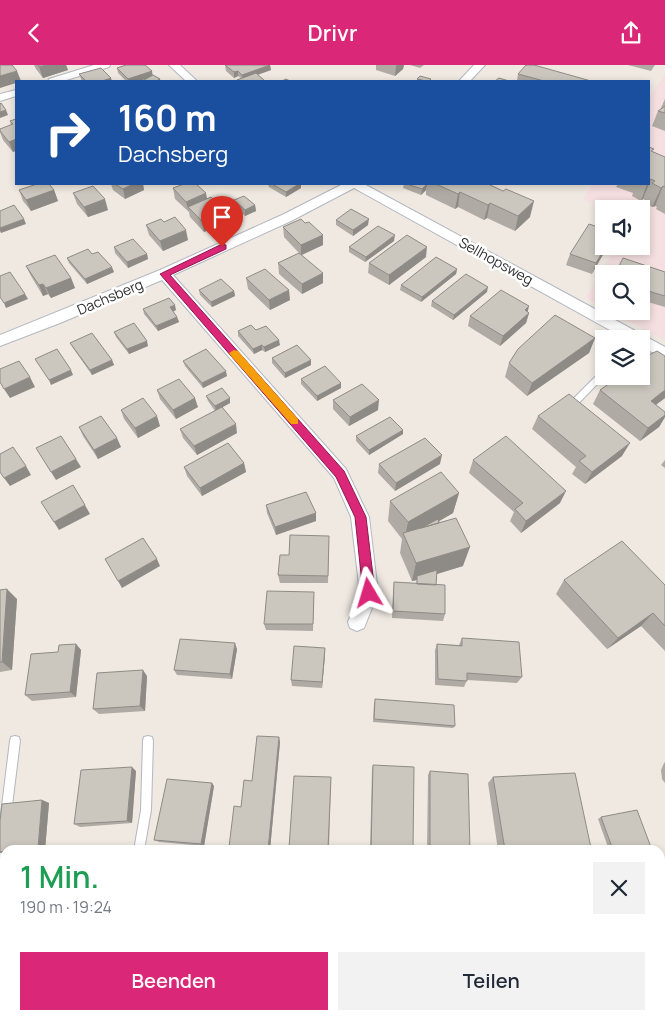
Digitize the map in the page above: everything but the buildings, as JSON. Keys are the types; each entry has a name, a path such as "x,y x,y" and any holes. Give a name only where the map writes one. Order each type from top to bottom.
{"street":[{"path":"56,80 105,65"},
{"path":"174,65 191,80"},
{"path":"465,80 480,65"},
{"path":"0,98 15,93"},
{"name":"Dachsberg","path":"0,341 40,327 164,274 323,201 352,185"},
{"name":"Sellhopsweg","path":"356,185 622,330"},
{"path":"164,274 340,474 360,517 369,593 357,622"},
{"path":"650,346 665,353"}],"lane":[{"path":"574,403 595,382"},
{"path":"2,845 15,741"},
{"path":"141,845 146,810 148,741"}],"shaded area":[{"path":"665,74 665,341 650,333 650,330 645,330 626,320 650,320 650,265 605,265 611,255 650,255 650,200 595,200 595,205 583,199 592,185 650,185 650,96"},
{"path":"595,282 595,303 586,298"}],"slow traffic":[{"path":"234,353 294,422"}],"route":[{"path":"222,247 164,274 340,474 360,517 369,593"}]}
